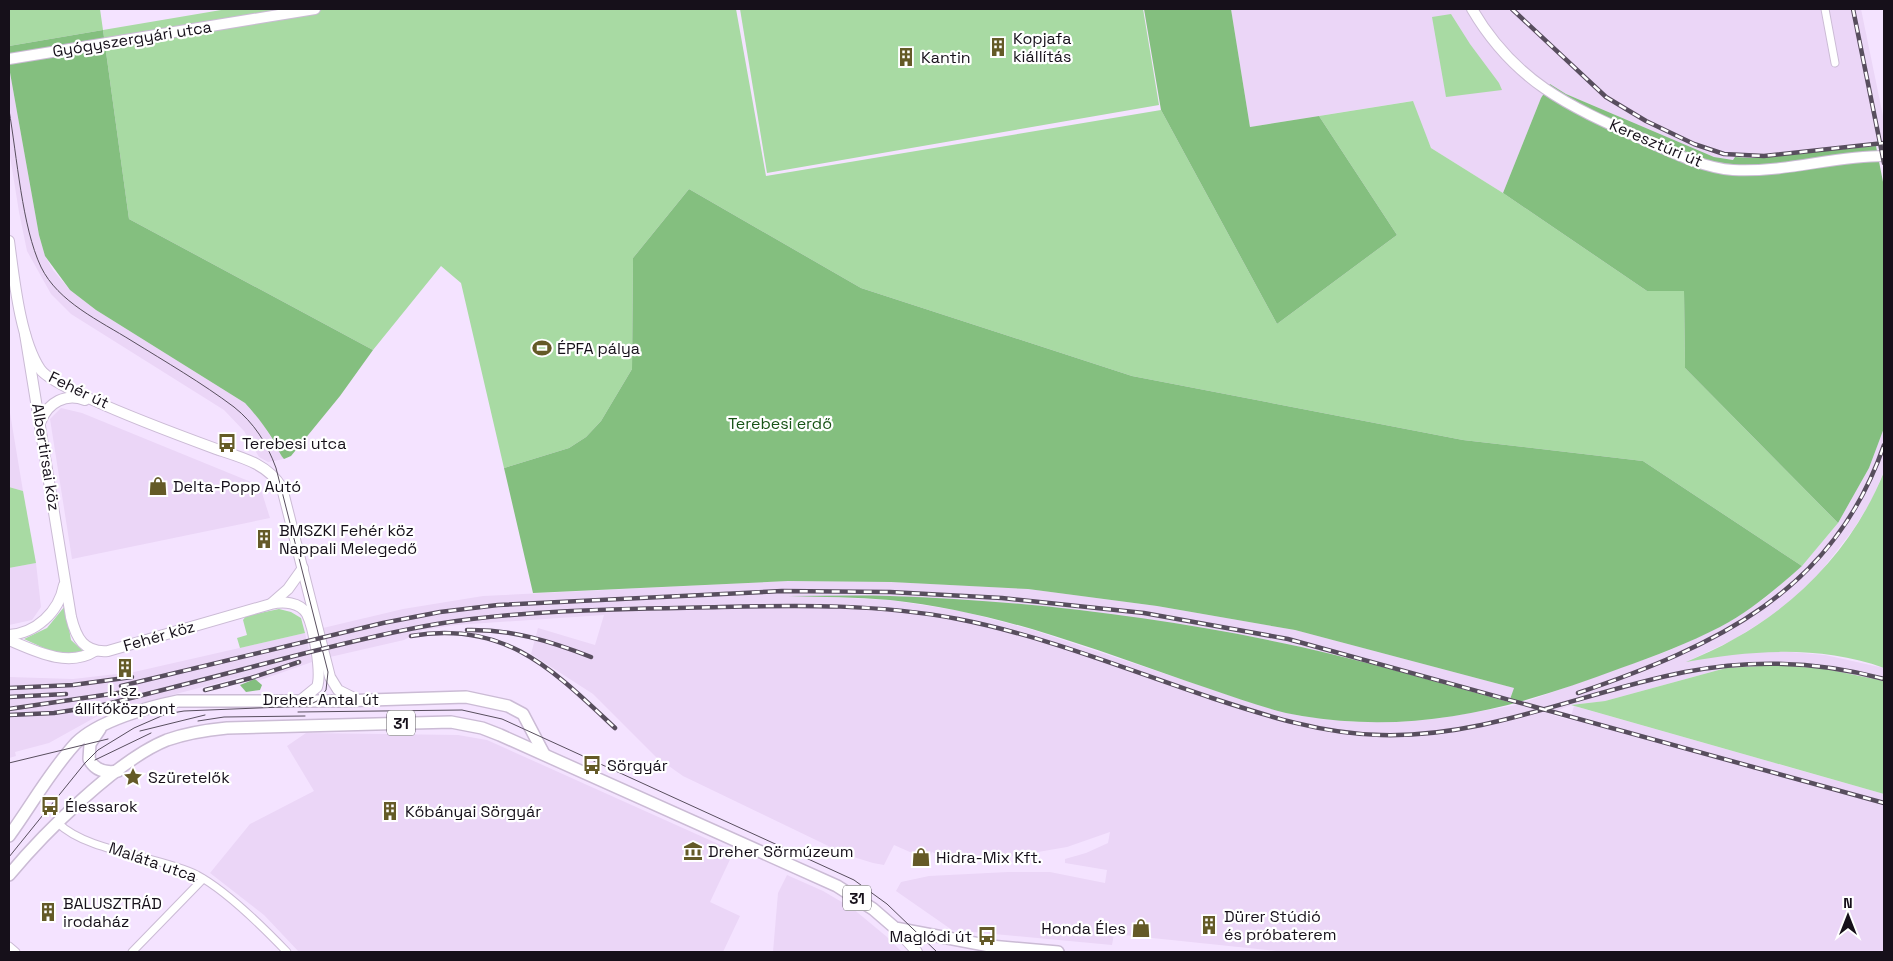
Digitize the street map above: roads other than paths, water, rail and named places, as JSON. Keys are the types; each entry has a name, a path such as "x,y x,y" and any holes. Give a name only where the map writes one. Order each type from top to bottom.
{"main road":[{"name":"Gyógyszergyári utca","path":"9,60 315,9"},
{"name":"Keresztúri út","path":"1472,9 1507,58 1548,92 1592,116 1701,163 1731,170 1769,170 1884,156"},
{"name":"Fehér út","path":"9,241 25,334 35,360 48,378 68,389 158,427 248,460 273,474 282,488 330,677 338,690 360,701"},
{"name":"Albertirsai köz","path":"25,334 74,633 82,645 95,651"},
{"name":"Fehér út","path":"40,420 48,407 58,400 74,398 134,422 158,427"},
{"path":"271,604 288,589 303,568"},
{"name":"Albertirsai köz","path":"9,635 26,632 52,613 62,597 65,579"},
{"name":"Fehér köz","path":"9,640 63,658 79,658 95,651 108,651 271,604 289,603 298,606 307,614 319,664 320,678 317,687 301,700"},
{"name":"Dreher Antal út","path":"102,726 153,706 178,701 360,701 466,697 508,706 523,714 527,720"},
{"path":"500,735 512,736 518,734 524,730 527,720"},
{"path":"527,720 537,744 545,755"},
{"name":"Dreher Antal út","path":"118,771 166,741 205,730 451,722 482,728 837,886 873,909 895,928"},
{"path":"102,726 90,744 89,759 97,769 105,772 118,771"},
{"name":"31","path":"9,836 54,771 77,743 102,726"},
{"name":"31","path":"9,875 32,847 118,771"},
{"path":"895,928 917,952"},
{"path":"895,928 990,946 1058,952"}],"street":[{"path":"1825,9 1835,63"},
{"name":"Maláta utca","path":"58,823 76,836 189,872 203,879 264,928 287,952"},
{"path":"132,952 203,879"},
{"path":"9,946 16,952"}],"tram line":[{"path":"9,110 29,232 34,251 48,279 58,291 81,310 184,373 234,407 248,420 264,442 276,468 328,672 326,690 317,701 307,706 184,711 166,714 134,728 98,750 85,763 9,857"},
{"path":"298,712 462,710 502,719 854,880 887,904 937,952"},
{"path":"140,731 205,715"},
{"path":"198,721 224,717 305,716"},
{"path":"95,760 151,733"},
{"path":"9,763 108,739"}],"railway":[{"path":"1512,9 1606,97 1646,121 1694,144 1724,154 1764,156 1884,143"},
{"path":"1853,9 1884,163"},
{"path":"1578,693 1676,655 1722,633 1763,607 1801,576 1834,540 1862,496 1884,445"},
{"path":"121,686 383,623 440,612 498,605 782,591 890,592 1002,598 1144,613 1288,639 1884,803"},
{"path":"9,715 54,713 99,706 348,643 437,624 507,615 614,609 751,606 870,608 958,619 1054,644 1274,717 1317,728 1359,734 1420,734 1458,729 1496,722 1685,672 1735,665 1810,665 1834,668 1884,679"},
{"path":"467,630 483,630 530,637 591,657"},
{"path":"411,636 444,633 474,635 500,643 525,654 570,686 615,728"},
{"path":"205,690 251,678 299,662"},
{"path":"9,688 73,685 132,677"},
{"path":"9,709 131,691"},
{"path":"9,697 66,694"}],"place":[{"name":"Kopjafa kiállítás","path":"998,47"},
{"name":"Kantin","path":"906,57"},
{"name":"ÉPFA pálya","path":"542,348"},
{"name":"Terebesi utca","path":"227,443"},
{"name":"Delta-Popp Autó","path":"158,486"},
{"name":"BMSZKI Fehér köz Nappali Melegedő","path":"264,539"},
{"name":"I. sz. állítóközpont","path":"125,668"},
{"name":"Sörgyár","path":"592,765"},
{"name":"Szüretelők","path":"133,777"},
{"name":"Élessarok","path":"50,806"},
{"name":"Kőbányai Sörgyár","path":"390,811"},
{"name":"Dreher Sörmúzeum","path":"693,851"},
{"name":"Hidra-Mix Kft.","path":"921,857"},
{"name":"BALUSZTRÁD irodaház","path":"48,912"},
{"name":"Dürer Stúdió és próbaterem","path":"1209,925"},
{"name":"Honda Éles","path":"1141,928"},
{"name":"Maglódi út","path":"987,936"}],"park label":[{"name":"Terebesi erdő","path":"780,423"}]}
